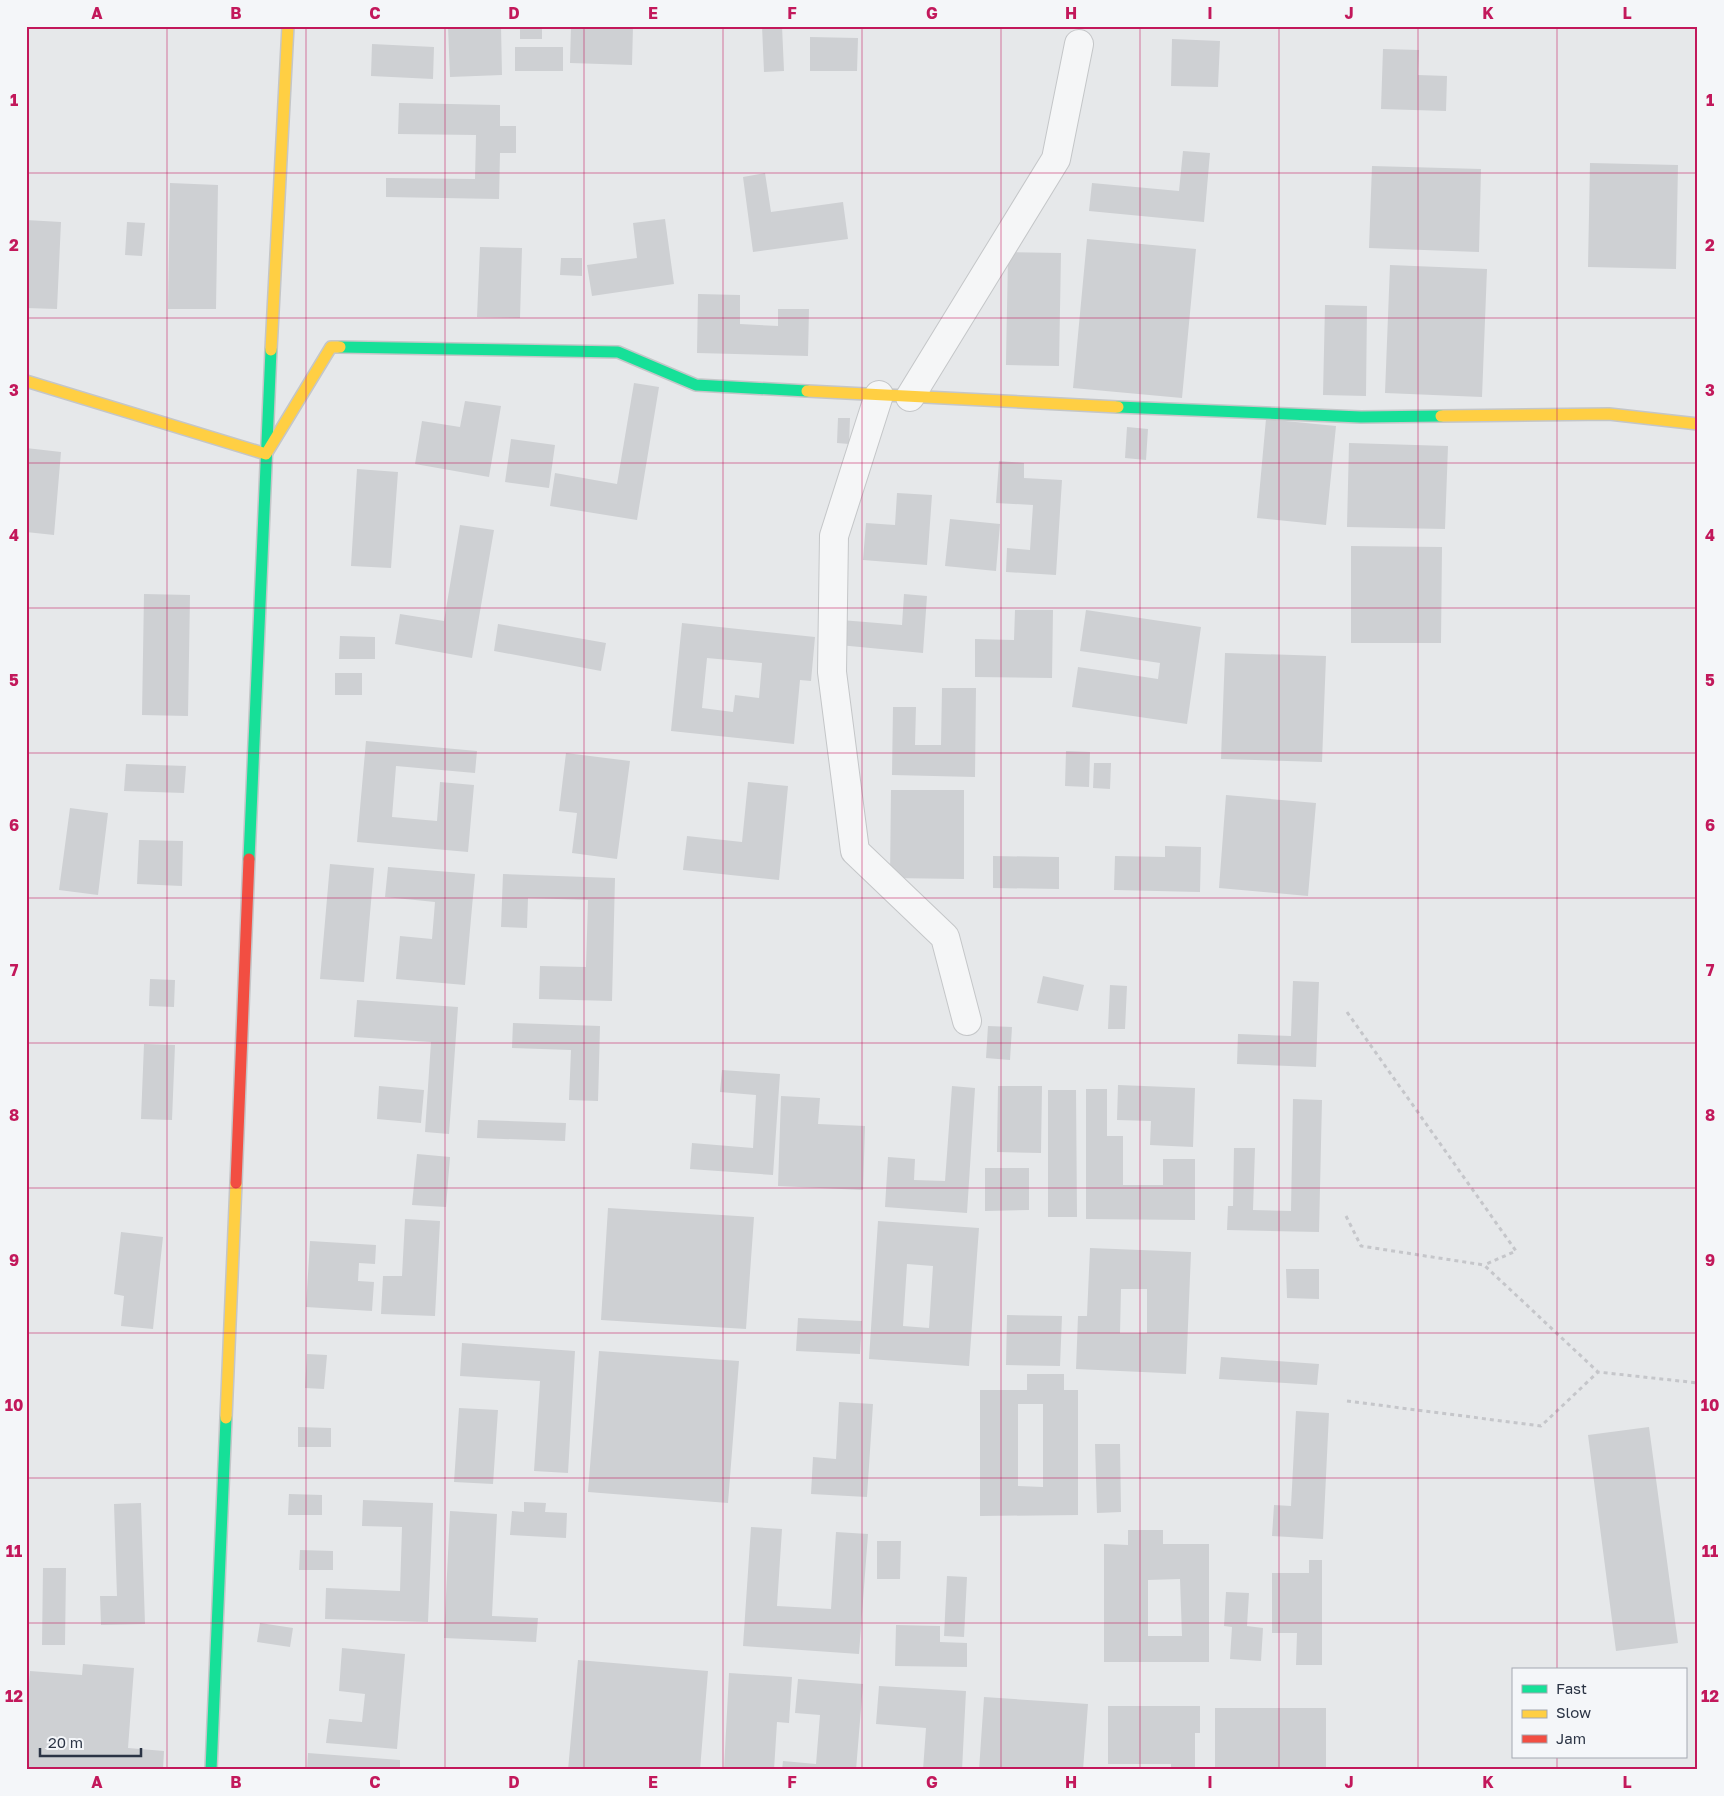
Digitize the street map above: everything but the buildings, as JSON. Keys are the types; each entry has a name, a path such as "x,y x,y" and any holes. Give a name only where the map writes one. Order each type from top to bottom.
{"street":[{"path":"211,1770 266,454 288,26"},
{"path":"910,397 1056,159 1079,44"},
{"path":"266,454 331,347 618,352 696,385 910,397 1361,417 1609,414 1698,424"},
{"path":"26,381 266,454"},
{"path":"879,395 834,536 832,672 855,851 945,937 967,1021"}],"path":[{"path":"1346,1216 1361,1246 1484,1265 1516,1251 1347,1012"},
{"path":"1484,1265 1598,1372 1698,1383"},
{"path":"1347,1401 1541,1426 1598,1372"}],"traffic: fast":[{"path":"340,347 618,352 696,385 807,391"},
{"path":"249,859 271,350"},
{"path":"1118,407 1361,417 1441,416"},
{"path":"211,1770 226,1418"}],"traffic: slow":[{"path":"271,350 288,26"},
{"path":"26,381 266,454 331,347 340,347"},
{"path":"807,391 1118,407"},
{"path":"1441,416 1609,414 1698,424"},
{"path":"226,1418 236,1183"}],"traffic: jam":[{"path":"236,1183 249,859"}]}
